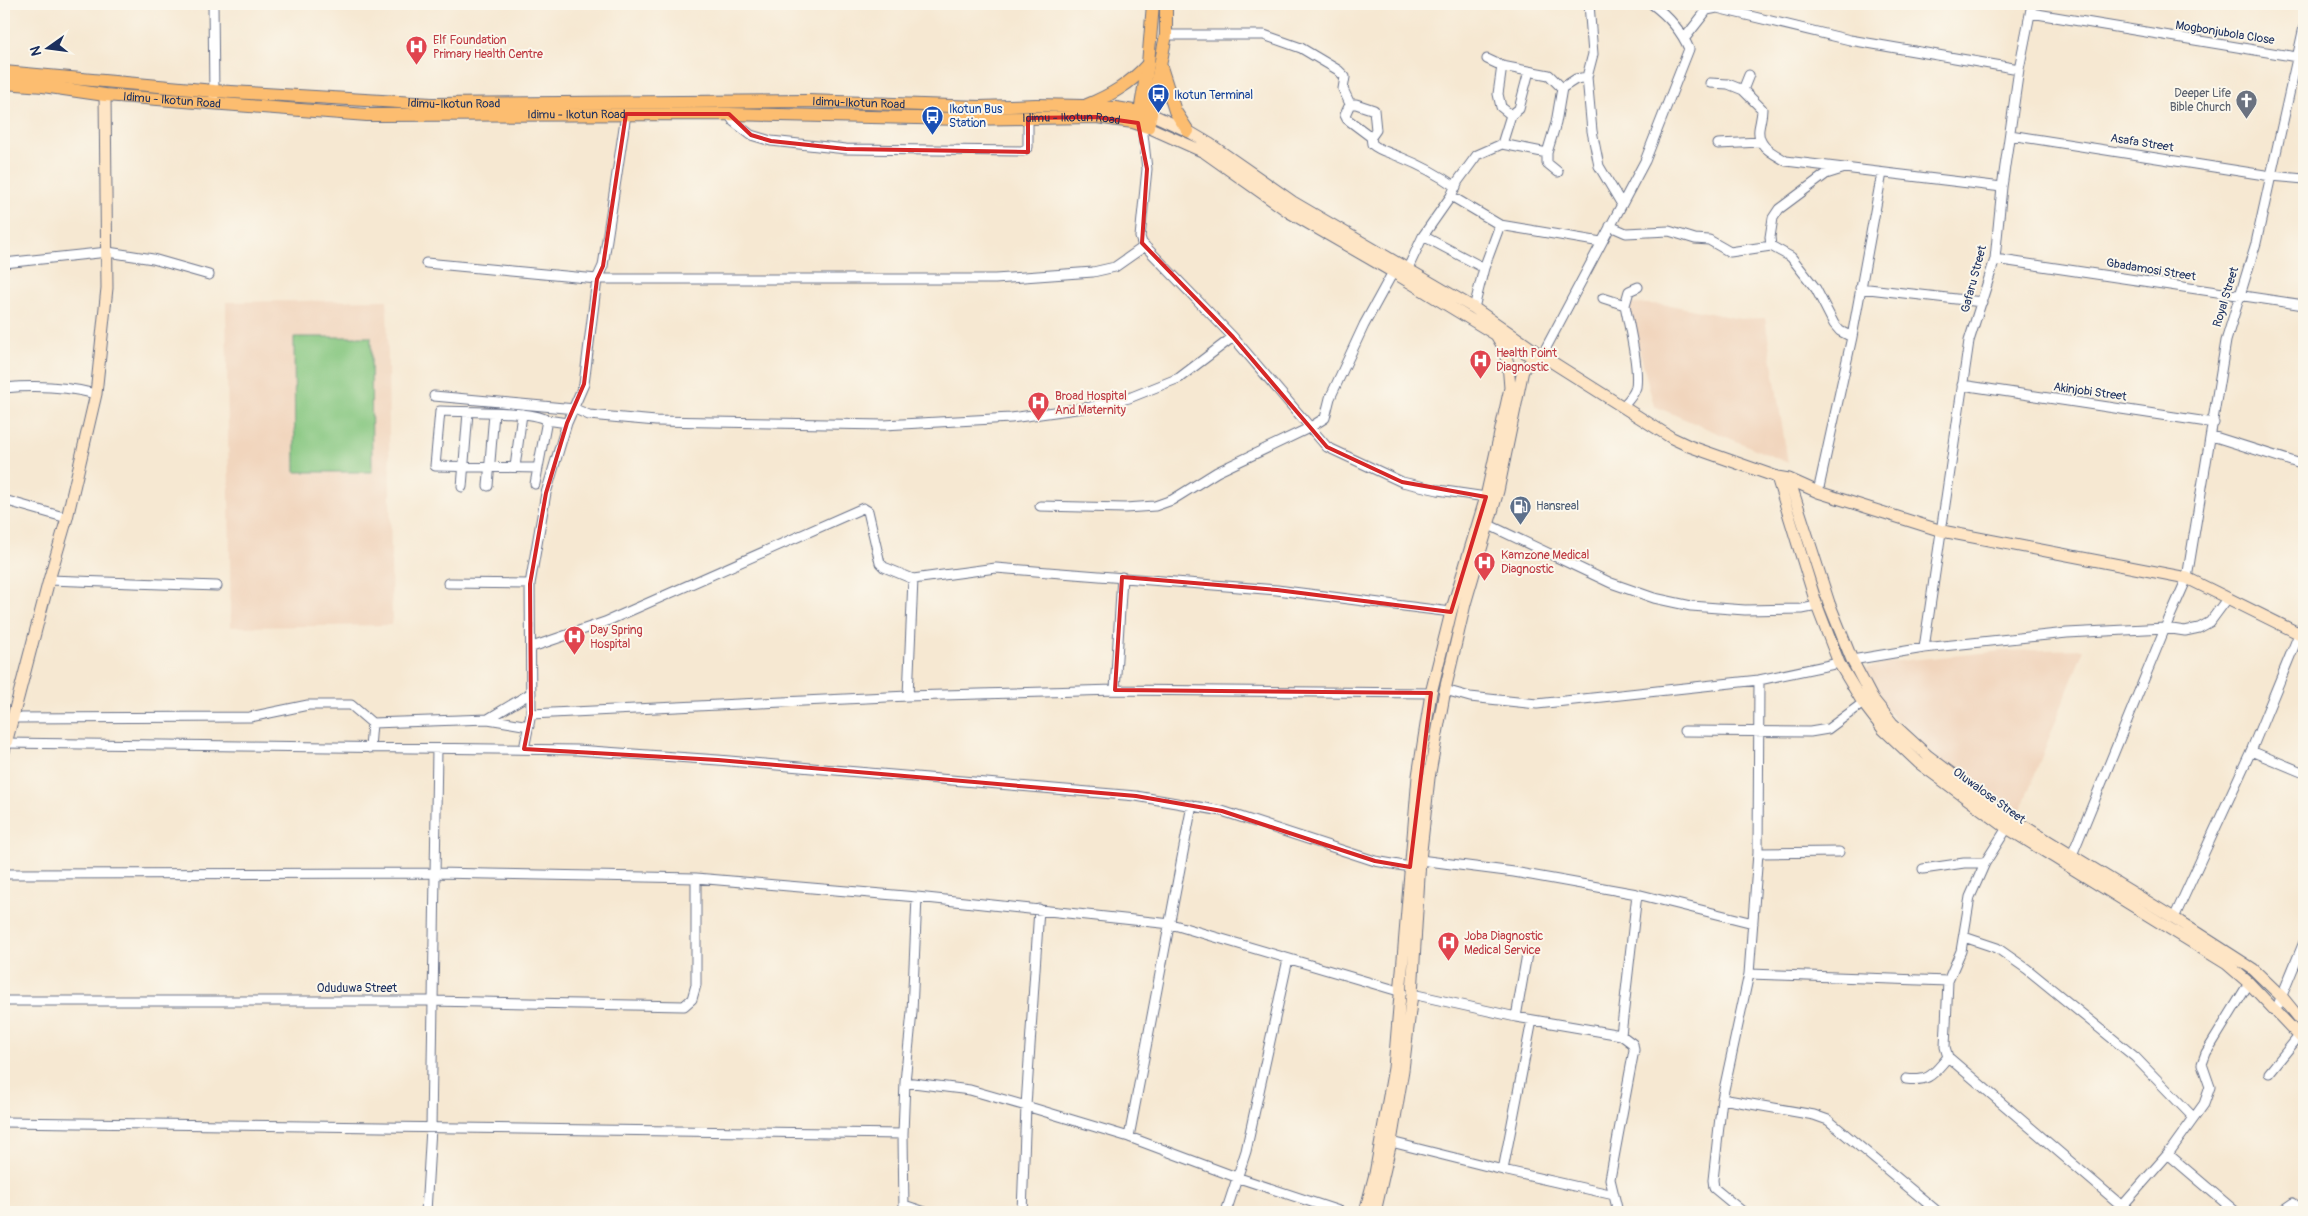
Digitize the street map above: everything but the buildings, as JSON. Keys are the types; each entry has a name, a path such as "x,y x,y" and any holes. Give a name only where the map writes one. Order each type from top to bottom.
{"main road":[{"path":"1144,122 1154,65 1153,4"},
{"path":"1083,106 1120,89 1154,65 1166,35 1166,4"},
{"path":"1154,65 1188,131"},
{"name":"Idimu-Ikotun Road","path":"4,72 214,97 594,109 790,101 980,108 1036,105 1083,106 1116,108 1144,122"},
{"name":"Idimu - Ikotun Road","path":"4,83 105,95 214,97"},
{"path":"4,746 48,580 67,518 96,394 107,288 105,95"},
{"name":"Idimu - Ikotun Road","path":"594,109 626,114 729,114 962,119 1109,117 1144,122"},
{"path":"1144,122 1188,131 1234,160 1293,202 1474,308 1538,358 1670,441 1783,481 1942,531 2188,578 2302,636"},
{"path":"1144,122 1204,152 1289,212 1393,272 1496,335 1524,347"},
{"path":"1407,993 1410,867 1418,776 1431,693 1451,612 1486,497 1510,388 1508,363 1496,335"},
{"path":"1508,363 1524,347"},
{"path":"1375,1212 1392,1142 1395,1097 1429,778 1445,690 1465,604 1498,491 1523,370 1524,347"},
{"path":"1523,370 1538,358"},
{"path":"1538,358 1689,446 1783,481"},
{"name":"Oluwalose Street","path":"1783,481 1817,606 1839,663 1863,703 1883,729 1919,763 2007,828 2174,918 2253,969 2282,997 2304,1024"},
{"name":"Oluwalose Street","path":"1783,481 1852,660 1872,698 1892,723 1928,756 2069,861 2168,930 2220,960 2249,983 2302,1038"},
{"path":"1365,1212 1395,1097"}],"street":[{"path":"213,4 214,97"},
{"path":"1589,4 1593,54 1586,78 1587,97 1599,166 1622,203"},
{"path":"1538,358 1645,161 1688,49 1685,38 1667,15 1652,4"},
{"path":"1685,38 1707,10 1717,8 1850,40 2019,69"},
{"name":"Mogbonjubola Close","path":"2031,8 2297,57"},
{"name":"Gafaru Street","path":"1924,648 1969,341 1995,259 2002,187 2019,69 2031,8"},
{"name":"Royal Street","path":"2069,861 2165,628 2188,578 2226,341 2256,244 2304,27"},
{"path":"1166,35 1245,34 1264,35 1283,41 1301,48 1338,70 1345,77 1343,90 1350,104"},
{"path":"1487,59 1502,66 1549,74 1562,88"},
{"path":"1502,66 1498,94 1501,107 1511,115"},
{"path":"1502,144 1511,115 1519,109 1529,71"},
{"path":"1743,90 1749,75"},
{"path":"1558,172 1547,163 1547,153 1556,123 1562,88 1576,79 1586,78"},
{"path":"1710,83 1728,84 1743,90 1762,109 1759,132 1761,142 1764,148 1786,161 2002,187"},
{"path":"1350,104 1345,115 1346,119 1371,137"},
{"path":"1350,104 1374,110 1376,130 1371,137 1372,144 1376,148 1400,157 1441,177 1456,187"},
{"path":"524,749 531,714 532,647 530,584 546,493 566,423 584,384 597,279 603,266 626,114"},
{"path":"729,114 734,122 751,135 771,141 846,148 1023,152 1028,147 1028,118"},
{"path":"1144,122 1147,169 1140,237 1145,246 1233,337 1309,428 1327,447 1402,482 1438,490 1486,497"},
{"name":"Asafa Street","path":"2010,135 2271,176 2304,178"},
{"path":"1718,144 1761,142"},
{"path":"1408,268 1423,236 1452,196 1477,155 1502,144 1547,153"},
{"path":"1771,246 1770,237 1773,218 1779,209 1826,174 1845,168"},
{"path":"1818,492 1852,337 1882,174"},
{"path":"1452,196 1500,225 1601,242"},
{"path":"1474,308 1484,268 1500,225"},
{"path":"1610,226 1626,233 1669,231 1695,239 1709,240 1730,252 1771,246 1791,258 1816,289 1834,324 1840,331 1852,337"},
{"path":"1423,236 1484,268"},
{"path":"426,263 597,279 995,279 1093,272 1114,267 1145,246"},
{"path":"4,263 108,252 153,259 209,275"},
{"name":"Gbadamosi Street","path":"1995,259 2304,305"},
{"path":"1040,506 1125,508 1155,506 1172,500 1217,472 1309,428 1325,418 1330,398 1364,325 1393,272"},
{"path":"1623,406 1631,398 1636,387 1633,349 1624,305 1629,291 1638,287"},
{"path":"1860,288 1982,302"},
{"path":"1603,298 1624,305"},
{"path":"434,396 574,409 589,415 656,421 884,425 1011,418 1091,407 1129,398 1179,378 1233,337"},
{"path":"4,388 39,385 77,389 96,394"},
{"name":"Akinjobi Street","path":"1962,385 2214,423"},
{"path":"538,468 436,466 440,411 522,414 566,423"},
{"path":"462,487 468,412"},
{"path":"488,486 494,413"},
{"path":"515,467 522,414"},
{"path":"535,484 547,420"},
{"path":"2212,436 2304,465"},
{"path":"4,500 67,518"},
{"path":"532,647 605,622 863,508 868,511 880,562 884,567 913,579 996,568 1122,576 1277,590 1451,612"},
{"path":"1489,525 1611,583 1654,598 1691,606 1745,610 1802,609 1817,606"},
{"path":"1115,690 1122,576"},
{"path":"908,696 913,579"},
{"path":"48,580 217,586"},
{"path":"448,583 530,584"},
{"path":"1852,660 1924,648 2067,633 2165,628 2185,631 2200,628 2210,622 2227,599"},
{"path":"2174,918 2302,636 2304,622"},
{"path":"1445,690 1470,697 1537,704 1759,680 1839,663"},
{"path":"1743,1212 1714,1188 1713,1180 1722,1099 1749,974 1758,853 1759,680"},
{"path":"531,714 908,696 1115,690 1431,693"},
{"path":"488,720 531,693"},
{"path":"1684,731 1810,732 1828,729 1863,703"},
{"path":"12,718 250,717 308,705 352,705 372,723 488,720 530,726"},
{"path":"370,748 372,723"},
{"path":"4,746 524,749 718,760 1136,796 1222,811 1376,862 1410,867"},
{"path":"426,1212 431,1128 437,749"},
{"path":"2251,751 2304,773"},
{"path":"1129,1137 1171,924 1192,805"},
{"path":"2007,828 1985,863 1970,897 1961,951 1948,981 1945,1047 1948,1057 2119,1209 2168,1154 2204,1104 2210,1087 2202,1064 2206,1052 2249,983"},
{"path":"1758,853 1839,852"},
{"path":"1420,860 1514,872 1637,894 1753,923"},
{"path":"1923,869 1964,863 1985,863"},
{"path":"4,874 435,872 696,878 917,897 1171,924 1407,993 1516,1018 1621,1035 1633,1044 1634,1050 1611,1172 1610,1185 1618,1212"},
{"name":"Oduduwa Street","path":"4,1001 432,1001 684,1006 692,999 696,985 696,878"},
{"path":"1621,1035 1637,894"},
{"path":"917,897 912,1012 905,1082 903,1134 904,1208 925,1212"},
{"path":"1022,1212 1026,1106 1039,909"},
{"path":"1964,937 1997,948 2027,969 2135,1057 2193,1117"},
{"path":"2276,1010 2304,942"},
{"path":"1516,1018 1528,954"},
{"path":"1226,1212 1246,1151 1288,959"},
{"path":"1749,974 1948,981"},
{"path":"1503,1170 1532,1020"},
{"path":"2269,1073 2302,1038"},
{"path":"1906,1079 1926,1079 1933,1075 1948,1057"},
{"path":"905,1082 970,1090 1026,1106 1129,1137 1236,1177 1342,1212"},
{"path":"1722,1099 1814,1115 1828,1120 1938,1212"},
{"path":"4,1122 903,1134"},
{"path":"1392,1142 1614,1195"},
{"path":"2168,1154 2236,1212"},
{"path":"2280,1212 2292,1203 2304,1212"}],"highlighted area":[{"path":"626,114 729,114 751,135 771,141 846,149 1028,152 1028,118 1096,117 1138,123 1147,169 1142,243 1233,337 1327,447 1402,482 1486,497 1451,612 1277,590 1122,577 1115,690 1431,693 1410,867 1375,861 1222,811 1136,796 718,760 524,749 531,714 530,584 546,493 567,423 584,384 597,279 603,266"}],"shaded area":[{"path":"387,300 392,625 231,627 226,302"},
{"path":"1627,303 1670,305 1740,319 1765,318 1788,463 1654,406"},
{"path":"2084,649 2018,817 1935,757 1887,711 1864,669 1889,662 2003,651"}],"green space":[{"path":"294,337 371,337 372,472 295,472"}],"place":[{"name":"Elf Foundation Primary Health Centre","path":"417,66"},
{"name":"Ikotun Terminal","path":"1158,114"},
{"name":"Deeper Life Bible Church","path":"2247,119"},
{"name":"Ikotun Bus Station","path":"933,135"},
{"name":"Health Point Diagnostic","path":"1480,379"},
{"name":"Broad Hospital And Maternity","path":"1039,422"},
{"name":"Hansreal","path":"1520,525"},
{"name":"Kamzone Medical Diagnostic","path":"1485,581"},
{"name":"Day Spring Hospital","path":"574,656"},
{"name":"Joba Diagnostic Medical Service","path":"1448,962"}]}
